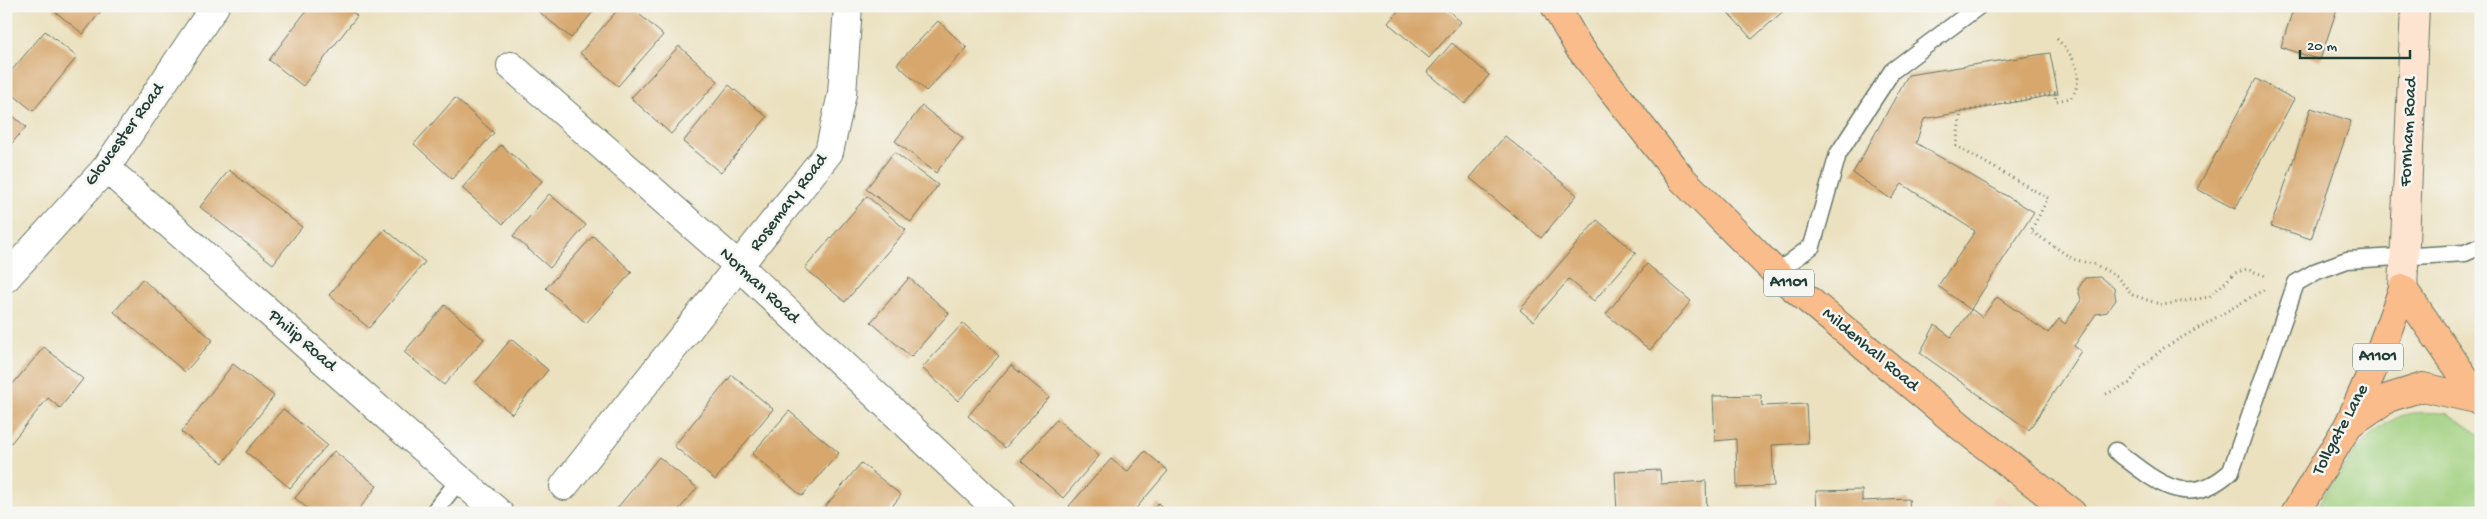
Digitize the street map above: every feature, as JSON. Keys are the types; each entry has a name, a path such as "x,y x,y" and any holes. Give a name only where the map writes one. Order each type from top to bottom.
{"main road":[{"name":"Mildenhall Road","path":"1555,6 1578,46 1682,179 1776,272 1964,429 2072,513"},
{"name":"Fornham Road","path":"2403,289 2415,6"},
{"name":"A1101","path":"2403,289 2480,401"},
{"name":"Tollgate Lane","path":"2295,513 2349,424 2376,362 2403,289"},
{"name":"A1101","path":"2349,424 2388,398 2423,387 2480,401"}],"street":[{"name":"Gloucester Road","path":"6,278 106,168 215,6"},
{"name":"Rosemary Road","path":"564,486 740,267 829,152 842,94 848,6"},
{"name":"Norman Road","path":"511,66 740,267 1001,513"},
{"name":"Philip Road","path":"106,168 499,513"}],"lane":[{"path":"1776,272 1812,246 1838,154 1892,71 1978,6"},
{"path":"2116,451 2158,482 2188,492 2217,484 2231,471 2289,283 2347,260 2465,253 2481,246"},
{"path":"433,513 460,479"}],"path":[{"path":"2057,39 2070,52 2079,73 2076,90 2071,98 2056,101 2055,93 1961,112 1956,146 2048,198 2031,231 2073,259 2096,265 2116,276 2133,295 2162,305 2209,296 2236,273 2247,269 2289,283"},
{"path":"2106,394 2130,383 2139,369 2164,348 2262,290 2289,283"}],"shaded area":[{"path":"1996,494 2023,513 1984,513"}],"green space":[{"path":"2447,413 2481,436 2481,513 2313,513 2352,456 2377,430 2404,415"}],"building":[{"path":"56,6 105,6 83,34 53,10"},
{"path":"310,6 345,6 357,16 303,86 269,60"},
{"path":"532,6 598,6 571,38"},
{"path":"621,6 630,6 663,35 618,86 580,53"},
{"path":"1402,6 1443,6 1461,22 1429,58 1388,23"},
{"path":"1722,6 1789,6 1752,39"},
{"path":"2294,6 2338,6 2320,60 2281,47"},
{"path":"938,21 967,48 926,91 897,64"},
{"path":"45,31 77,57 33,111 6,89 6,77"},
{"path":"1452,43 1489,75 1465,104 1427,72"},
{"path":"679,46 718,81 671,134 631,98"},
{"path":"2050,53 2058,94 1924,119 1916,143 2034,212 1971,309 1982,317 1997,297 2048,333 2059,319 2065,324 2081,300 2078,289 2085,278 2100,277 2114,288 2116,300 2107,312 2096,314 2074,346 2081,351 2029,430 1920,353 1935,325 1951,337 1971,310 1938,286 1975,231 1902,184 1891,199 1853,173 1908,75"},
{"path":"2256,79 2294,99 2235,209 2197,189"},
{"path":"729,85 767,117 721,173 683,142"},
{"path":"455,98 494,133 452,179 414,144"},
{"path":"922,106 963,138 936,173 895,141"},
{"path":"2311,108 2351,121 2311,239 2271,226"},
{"path":"6,110 26,127 6,150"},
{"path":"1505,136 1577,195 1541,238 1470,178"},
{"path":"501,145 542,181 503,224 462,188"},
{"path":"894,152 938,185 911,222 866,189"},
{"path":"229,170 302,227 273,264 200,207"},
{"path":"549,194 586,225 550,268 513,236"},
{"path":"867,196 906,230 845,302 805,268"},
{"path":"1597,220 1636,253 1594,301 1569,279 1533,321 1520,310"},
{"path":"385,229 425,262 369,328 329,295"},
{"path":"593,236 632,272 586,323 546,288"},
{"path":"1647,264 1691,301 1650,350 1606,314"},
{"path":"909,278 949,313 911,357 871,322"},
{"path":"142,279 213,340 185,372 114,312"},
{"path":"445,305 484,339 444,385 404,352"},
{"path":"963,323 999,356 958,401 922,368"},
{"path":"511,339 548,370 512,414 475,383"},
{"path":"44,347 83,379 60,408 48,398 6,449 6,392"},
{"path":"233,364 274,396 223,463 181,432"},
{"path":"1011,365 1049,397 1005,448 968,416"},
{"path":"732,375 773,409 715,480 674,446"},
{"path":"1761,395 1762,406 1806,404 1808,443 1772,445 1774,486 1737,488 1736,439 1715,441 1713,396"},
{"path":"283,409 327,445 290,488 246,452"},
{"path":"789,411 839,453 802,496 752,454"},
{"path":"1057,419 1099,456 1063,498 1021,461"},
{"path":"334,451 377,486 356,513 313,513 295,498"},
{"path":"1145,451 1168,471 1132,513 1077,513 1069,506 1111,459 1127,472"},
{"path":"659,457 697,488 676,513 613,513"},
{"path":"861,463 901,495 887,513 820,513"},
{"path":"1660,470 1661,484 1706,481 1707,513 1617,513 1615,472"},
{"path":"1862,490 1862,501 1909,499 1910,513 1817,513 1816,491"},
{"path":"1158,503 1168,513 1149,513"}]}
